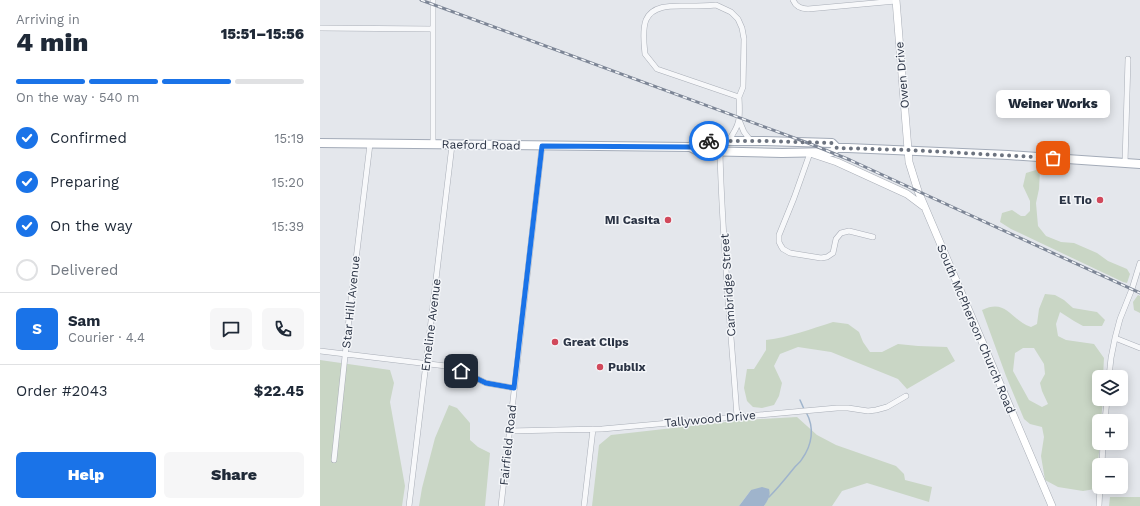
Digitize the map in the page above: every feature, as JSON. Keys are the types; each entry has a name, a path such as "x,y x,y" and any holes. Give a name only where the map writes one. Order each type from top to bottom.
{"main road":[{"name":"Owen Drive","path":"896,0 908,150"},
{"name":"Raeford Road","path":"690,147 698,141 751,141 832,143 837,148"},
{"name":"Raeford Road","path":"320,143 690,147 698,151 810,153 832,152 837,148 1008,155 1140,164"},
{"name":"South McPherson Church Road","path":"908,150 909,162 924,206 1052,506"},
{"path":"810,153 836,162 907,194 924,206"}],"street":[{"path":"433,0 433,145"},
{"path":"793,0 800,8 808,9 896,0"},
{"path":"728,141 736,130 739,120 739,97 743,87 744,39 742,28 738,19 731,12 716,6 667,6 657,9 651,14 644,27 644,54 657,69 739,97"},
{"path":"320,28 433,29"},
{"path":"1125,163 1128,59"},
{"path":"739,120 744,132 751,141"},
{"name":"Star Hill Avenue","path":"334,460 370,144"},
{"name":"Emeline Avenue","path":"409,506 452,145"},
{"name":"Fairfield Road","path":"501,506 542,146"},
{"name":"Cambridge Street","path":"720,152 726,274 737,417"},
{"path":"810,153 779,235 779,242 783,249 790,253 821,258 827,257 833,252 836,238 841,233 849,231 873,237"},
{"path":"1110,370 1120,319 1132,289 1140,263"},
{"path":"1115,338 1140,348"},
{"path":"320,351 446,366 461,371 486,383 514,388"},
{"name":"Tallywood Drive","path":"509,431 593,429 837,408 868,411 887,407 906,396"},
{"path":"584,506 593,429"},
{"path":"1099,506 1100,494"}],"green space":[{"path":"1036,170 1040,171 1039,189 1036,203 1038,226 1046,236 1061,242 1074,243 1127,269 1130,274 1127,283 1011,229 1000,222 1002,213 1012,210 1021,216 1025,216 1030,211 1030,201 1023,186 1026,173"},
{"path":"1045,294 1055,295 1064,300 1073,308 1097,312 1105,320 1102,326 1083,326 1060,312 1056,324 1058,336 1066,340 1094,344 1104,358 1103,370 1092,370 1092,406 1102,406 1102,414 1092,414 1092,450 1099,450 1098,458 1092,458 1092,490 1083,491 1058,487 1045,480 1041,456 1044,437 1042,427 1030,424 1024,419 1006,376 982,310 990,307 1003,308 1024,324 1031,327 1037,324 1039,309","holes":["1023,348 1034,348 1044,364 1045,374 1040,383 1048,404 1042,407 1029,400 1013,371 1015,353"]},
{"path":"1138,295 1140,296 1140,313 1134,310 1133,302"},
{"path":"833,322 848,324 859,332 863,342 870,352 882,352 898,344 947,347 955,361 907,389 898,379 831,352 798,347 780,354 774,366 782,383 779,396 774,405 762,408 753,407 747,401 744,388 747,369 754,369 766,350 766,340 792,335"},
{"path":"320,360 390,370 394,383 390,402 405,486 402,506 320,506"},
{"path":"449,405 457,408 470,423 470,440 478,447 490,453 485,506 419,506 422,488 435,438"},
{"path":"797,417 817,435 836,445 896,466 904,474 905,480 932,487 929,502 867,483 842,491 832,506 764,506 768,499 751,490 739,506 592,506 599,445 611,435 744,420"},
{"path":"1110,497 1140,497 1140,506 1109,506"}],"water":[{"path":"762,487 769,489 770,491 769,498 764,506 739,506 751,490"}],"waterway":[{"path":"800,400 804,409"},
{"path":"768,496 769,497 772,494 800,462 808,448 811,436 811,424 806,412"}],"railway":[{"path":"421,0 808,143 850,160 1140,293"}],"way so far":[{"path":"709,141 832,143 837,148 908,150 1053,158"}],"place":[{"name":"Weiner Works","path":"1053,158"},
{"name":"El Tio","path":"1100,200"},
{"name":"Mi Casita","path":"668,220"},
{"name":"Great Clips","path":"555,342"},
{"name":"Publix","path":"600,367"}],"route":[{"path":"461,371 486,383 514,388 542,146 690,147 698,141 709,141"}]}
